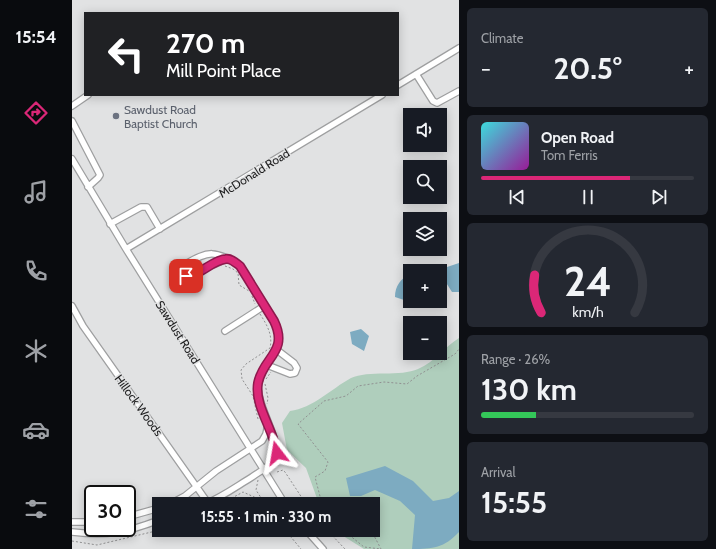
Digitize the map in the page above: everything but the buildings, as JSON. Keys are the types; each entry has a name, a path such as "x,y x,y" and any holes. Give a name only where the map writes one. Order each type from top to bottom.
{"street":[{"path":"399,84 459,48"},
{"path":"416,74 433,101 437,103 459,91"},
{"path":"72,106 87,96"},
{"name":"McDonald Road","path":"126,250 380,96"},
{"path":"72,121 100,174 98,178 88,187"},
{"name":"Sawdust Road","path":"72,159 126,250 280,497"},
{"path":"110,224 140,207 147,207 160,229"},
{"path":"219,497 229,492 273,462 277,453 275,442 258,398 257,390 260,376 277,350 279,336 278,330 240,266 218,254 201,255 184,265 183,271 186,276 191,276 209,265 227,259"},
{"name":"Hillock Woods","path":"72,306 83,326 203,497"},
{"path":"225,331 264,306"},
{"path":"267,365 273,369 290,374 295,372 297,368 294,363 277,350"},
{"path":"184,497 216,471 262,441 266,434 268,424"},
{"path":"136,514 152,510"},
{"path":"72,522 84,522"},
{"path":"72,532 98,535 114,534 152,522"},
{"path":"312,537 323,549"}],"path":[{"path":"225,266 238,273 239,285 249,291 268,328 272,340 270,348 246,364 241,370 242,379 253,396 258,419 265,417"},
{"path":"320,497 315,477 325,470 328,462 298,424 324,401 346,396 358,386 384,382 407,384 417,376 455,354 459,349"},
{"path":"267,405 268,398 265,382 273,369"},
{"path":"276,472 282,470 285,472 301,497"},
{"path":"259,479 256,490 260,497"},
{"path":"234,497 243,492 254,497"},
{"path":"72,541 97,545 152,532"},
{"path":"290,537 301,549"},
{"path":"333,537 344,549"},
{"path":"352,537 364,547 381,549"},
{"path":"375,537 381,549"}],"green space":[{"path":"459,338 459,549 364,549 345,537 380,537 380,497 316,497 306,468 287,450 282,423 290,411 306,406 322,398 351,378 366,374 403,373 418,369 432,360 447,360 447,348"}],"water":[{"path":"459,263 459,292 452,292 447,284 447,267"},
{"path":"403,279 403,300 395,297 396,289"},
{"path":"361,329 369,336 364,351 352,344 350,332"},
{"path":"385,466 413,481 433,501 449,498 459,491 459,532 448,541 438,546 426,549 412,549 415,515 400,501 375,490 361,496 350,496 346,478"}],"place":[{"name":"Sawdust Road Baptist Church","path":"116,116"}],"route":[{"path":"186,276 191,276 209,265 227,259 232,261 240,266 274,321 278,330 279,344 273,357 260,376 257,390 258,398 275,442 277,453"}]}
